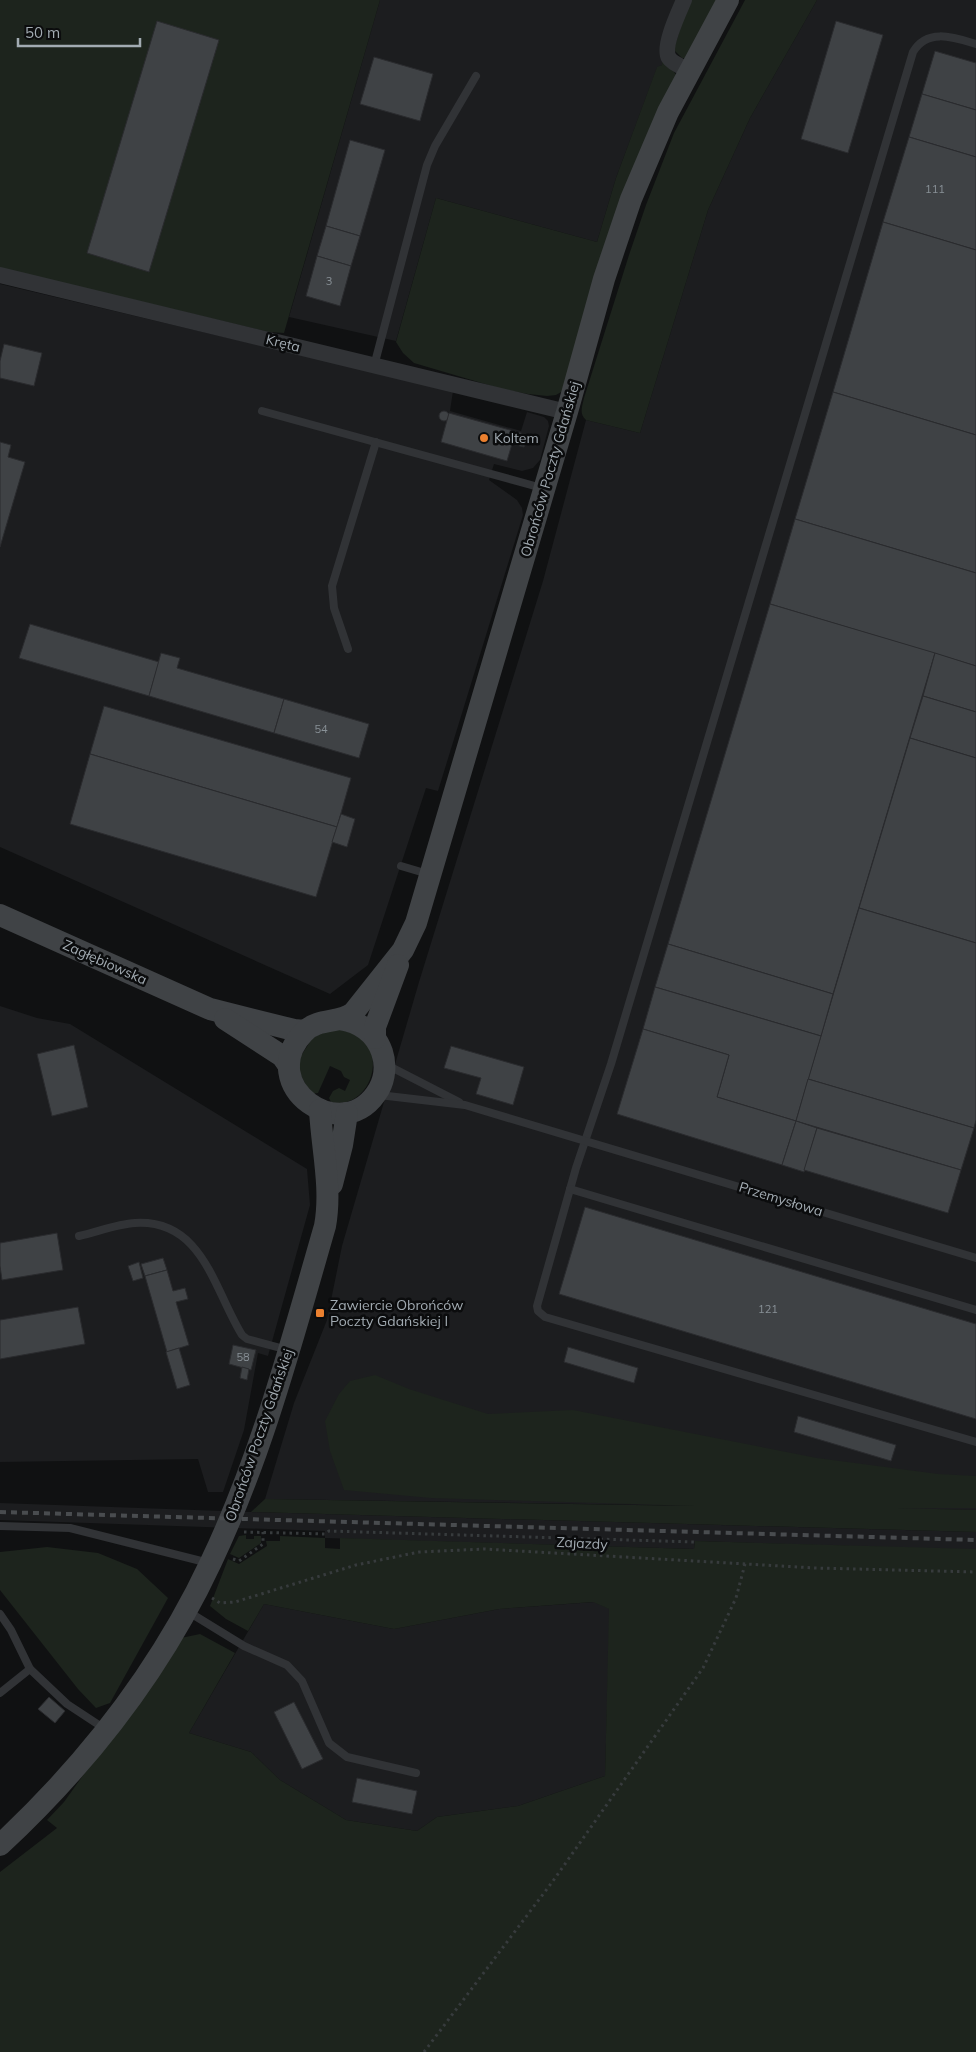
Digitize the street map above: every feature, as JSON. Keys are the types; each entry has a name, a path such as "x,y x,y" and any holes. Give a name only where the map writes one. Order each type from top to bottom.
{"main road":[{"name":"Obrońców Poczty Gdańskiej","path":"375,1038 375,1027 403,950 416,923 567,412 604,278 631,199 668,112 728,0"},
{"name":"Zagłębiowska","path":"0,915 210,1009 282,1056 289,1066"},
{"name":"Obrońców Poczty Gdańskiej","path":"340,1019 348,1017 353,1013 403,950"},
{"name":"Zagłębiowska","path":"210,1009 294,1030 305,1031"},
{"path":"340,1019 358,1023 375,1038 384,1060 382,1081 373,1097 361,1107 347,1113 336,1114 320,1110 301,1098 290,1078 289,1066 295,1044 305,1031 313,1025 326,1020 340,1019"},
{"name":"Obrońców Poczty Gdańskiej","path":"320,1110 322,1144 329,1195"},
{"name":"Obrońców Poczty Gdańskiej","path":"0,1845 60,1785 106,1730 153,1667 197,1588 218,1559 289,1350 325,1226 329,1195 342,1145 347,1113"}],"street":[{"path":"684,0 671,33 667,51 668,57 672,62 690,70"},
{"name":"Kręta","path":"0,275 567,412"}],"lane":[{"path":"976,44 951,37 938,36 927,38 918,44 913,52 611,1064 570,1189 537,1301 538,1311 541,1314 976,1442"},
{"path":"374,366 427,165 435,146 476,76"},
{"path":"262,411 544,488"},
{"path":"348,649 334,608 332,586 376,442"},
{"path":"401,866 430,874"},
{"path":"384,1060 391,1069 465,1105"},
{"path":"373,1097 383,1095 465,1105"},
{"name":"Przemysłowa","path":"465,1105 976,1258"},
{"path":"570,1189 976,1310"},
{"path":"79,1236 134,1223 164,1226 178,1234 201,1255 242,1335 247,1339 289,1350"},
{"path":"0,1526 70,1528 218,1559"},
{"path":"185,1610 244,1646 287,1664 302,1681 329,1743 346,1757 416,1773"},
{"path":"0,1614 11,1630 30,1669 67,1704 106,1730"},
{"path":"0,1693 30,1669"}],"path":[{"path":"237,1531 325,1534 329,1531 695,1542"},
{"path":"218,1559 238,1560 263,1544 263,1532"},
{"name":"Zajazdy","path":"197,1588 220,1603 235,1602 356,1564 420,1552 476,1549 745,1564 976,1572"},
{"path":"424,2052 553,1881 703,1668 736,1598 745,1564"}],"shaded area":[{"path":"0,0 380,0 284,333 269,332 0,268"},
{"path":"380,0 678,0 666,33 662,65 657,68 616,178 597,242 436,198 396,341 289,317"},
{"path":"688,0 718,0 685,58 682,58 674,50"},
{"path":"745,0 817,0 750,118 708,210 640,433 586,420 582,413 584,398 646,205 674,133"},
{"path":"817,0 976,0 976,1510 265,1499 294,1403 327,1320 342,1246 419,982 543,581 586,420 640,433 708,210 750,118"},
{"path":"663,56 677,76 563,391 556,395 547,396 528,394 502,389 414,363 403,353 396,342 436,198 597,242 616,178 657,67 662,65"},
{"path":"0,284 453,391 450,411 521,431 527,412 544,417 548,421 549,426 540,460 533,468 522,471 494,464 489,480 517,500 522,508 523,515 438,791 426,788 368,965 330,994 0,847"},
{"path":"0,1006 37,1018 70,1024 307,1169 310,1205 268,1356 258,1353 244,1430 223,1492 208,1492 198,1459 0,1462"},
{"path":"336,1028 358,1036 367,1045 372,1056 373,1068 370,1080 364,1090 355,1098 344,1103 331,1102 329,1098 333,1091 339,1088 345,1091 350,1080 344,1077 341,1071 330,1066 318,1093 311,1094 299,1072 299,1059 313,1037"},
{"path":"375,1375 409,1389 488,1414 573,1410 817,1458 938,1474 976,1476 976,1508 898,1508 976,1510 976,1532 251,1512 265,1499 697,1506 431,1498 344,1490 330,1451 325,1421 339,1394 350,1381"},
{"path":"0,1503 251,1512 976,1532 976,1550 695,1541 694,1549 325,1538 325,1531 0,1520"},
{"path":"246,1535 246,1539 254,1539 254,1536 261,1536 261,1543 239,1558 230,1554 239,1536"},
{"path":"280,1536 325,1538 325,1548 340,1549 340,1538 694,1549 695,1541 976,1549 976,2052 0,2052 0,1872 57,1828 47,1820 64,1802 181,1638 200,1634 235,1653 189,1733 251,1752 280,1780 346,1820 417,1831 437,1817 518,1806 605,1776 609,1609 593,1602 499,1609 394,1629 264,1604 248,1631 226,1619 210,1606 228,1559 239,1564 267,1546 266,1541 280,1541"},
{"path":"47,1547 98,1553 137,1569 168,1598 110,1703 96,1708 78,1689 0,1590 0,1552"},
{"path":"594,1602 610,1609 605,1776 518,1806 437,1817 417,1831 346,1820 280,1780 251,1752 189,1733 264,1604 394,1629 499,1609"}],"building":[{"path":"157,21 219,40 149,272 87,253"},
{"path":"836,21 883,35 848,153 801,139"},
{"path":"935,51 976,63 976,110 922,94"},
{"path":"374,57 433,74 420,121 360,104"},
{"path":"922,94 976,110 976,157 909,137"},
{"path":"909,137 976,157 976,250 883,222"},
{"path":"350,140 385,150 360,236 326,226"},
{"path":"883,222 976,250 976,435 833,392"},
{"path":"326,226 360,236 351,266 317,256"},
{"path":"317,256 351,266 340,306 306,296"},
{"path":"4,344 42,353 34,386 0,378 0,361"},
{"path":"833,392 976,435 976,573 795,519"},
{"path":"442,411 446,411 449,416 448,420 442,421 439,418 439,414"},
{"name":"Koltem","path":"449,413 528,435 524,447 512,444 507,461 441,442"},
{"path":"0,442 11,445 8,457 25,462 0,547"},
{"path":"795,519 976,573 976,666 770,604"},
{"path":"770,604 935,653 833,994 668,944"},
{"path":"30,624 159,662 149,696 19,658"},
{"path":"161,653 180,658 177,668 284,699 274,733 149,696"},
{"path":"935,653 976,666 976,712 923,696"},
{"path":"923,696 976,712 976,758 910,738"},
{"path":"284,699 369,724 359,758 274,733"},
{"path":"104,706 351,778 337,827 90,754"},
{"path":"910,738 976,758 976,943 859,908"},
{"path":"90,754 337,827 316,897 70,824"},
{"path":"341,814 355,819 347,847 332,842"},
{"path":"859,908 976,943 976,1120 974,1128 808,1079"},
{"path":"668,944 833,994 821,1036 655,987"},
{"path":"655,987 821,1036 796,1121 717,1097 729,1055 643,1029"},
{"path":"643,1029 729,1055 717,1097 796,1121 782,1165 617,1114"},
{"path":"74,1045 88,1107 52,1116 37,1054"},
{"path":"451,1046 524,1067 513,1105 476,1094 481,1078 444,1068"},
{"path":"808,1079 974,1128 961,1170 796,1121"},
{"path":"796,1121 817,1128 804,1172 782,1165"},
{"path":"817,1128 961,1170 948,1213 804,1170"},
{"path":"585,1207 976,1324 976,1419 559,1294"},
{"path":"57,1233 63,1270 2,1280 0,1243"},
{"path":"163,1258 167,1270 145,1276 141,1264"},
{"path":"139,1262 143,1278 133,1281 128,1266"},
{"path":"167,1270 173,1291 185,1288 188,1299 176,1302 189,1345 167,1352 145,1276"},
{"path":"78,1307 85,1344 0,1359 0,1320"},
{"path":"233,1345 256,1350 251,1370 229,1364"},
{"path":"568,1347 638,1368 634,1383 564,1362"},
{"path":"179,1348 190,1385 177,1389 166,1352"},
{"path":"242,1367 249,1369 247,1380 240,1378"},
{"path":"798,1416 896,1445 891,1461 794,1432"},
{"path":"49,1697 65,1711 55,1723 38,1709"},
{"path":"294,1702 323,1759 302,1769 274,1712"},
{"path":"357,1778 417,1791 412,1814 352,1802"}],"railway":[{"path":"0,1512 976,1540"}],"place":[{"name":"Koltem","path":"484,438"},
{"name":"Zawiercie Obrońców Poczty Gdańskiej I","path":"320,1313"}]}
